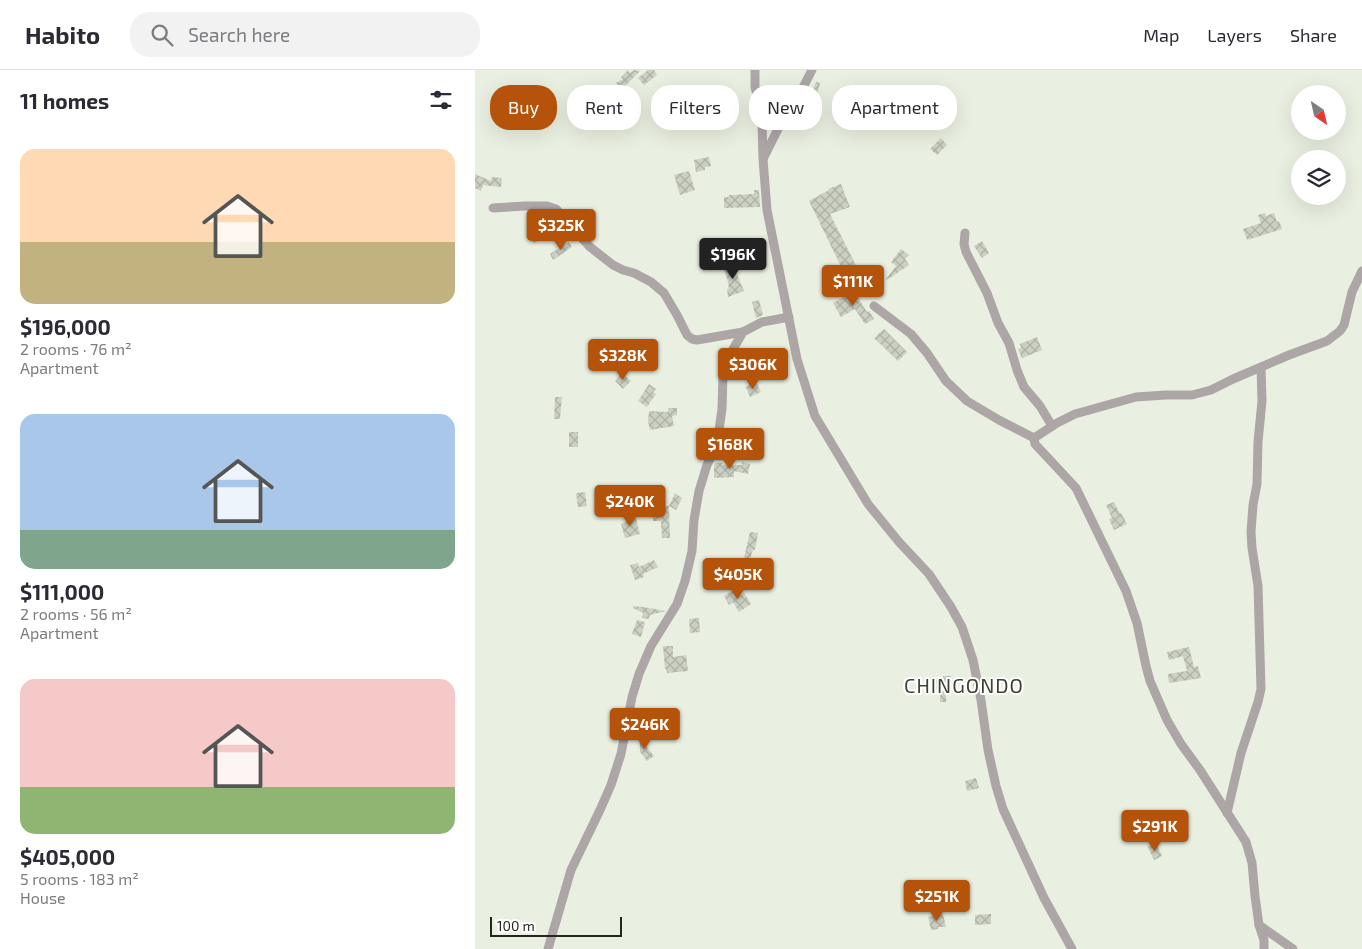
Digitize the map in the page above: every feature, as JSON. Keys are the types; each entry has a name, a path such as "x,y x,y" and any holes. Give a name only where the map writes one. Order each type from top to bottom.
{"street":[{"path":"755,70 755,87 762,122 767,210 797,359 815,416 868,504 899,542 929,574 951,606 962,627 973,660 988,750 1003,809 1044,898 1072,949"},
{"path":"763,159 780,125 794,105 813,70"},
{"path":"493,208 547,206 556,209 590,247 613,266 634,273 651,282 664,293 687,335 692,339 697,340 743,332 762,322 789,317"},
{"path":"965,234 964,244 966,252 1009,343 1024,387 1040,406 1052,426"},
{"path":"1034,438 1075,414 1136,397 1192,395 1211,390 1289,355 1327,341 1340,331 1344,325 1352,292 1362,271"},
{"path":"874,306 911,334 946,381 967,400 999,420 1034,438"},
{"path":"547,949 571,870 611,785 621,754 632,697 639,674 651,646 677,604 685,581 692,551 694,520 699,491 707,465 717,444 722,409 723,375 729,356 743,332"},
{"path":"1227,813 1241,753 1253,720 1261,689 1258,586 1251,532 1257,484 1262,401 1261,368"},
{"path":"1034,438 1035,444 1076,488 1126,590 1137,623 1145,666 1167,720 1246,842 1252,862 1255,896 1259,924 1264,940 1264,949"},
{"path":"1259,924 1293,949"}],"building":[{"path":"628,70 630,73 634,70 640,71 626,85 617,85 616,83 623,79 621,77"},
{"path":"648,70 654,70 657,75 644,85 638,78"},
{"path":"941,138 947,145 937,155 930,149"},
{"path":"709,157 711,166 696,172 694,160"},
{"path":"689,171 695,190 680,195 674,175"},
{"path":"475,174 491,181 492,177 502,178 501,187 483,185 481,191 475,188"},
{"path":"841,184 850,207 830,214 865,283 852,289 809,201 828,189"},
{"path":"754,190 759,190 760,207 724,208 724,197 754,194"},
{"path":"1265,213 1266,216 1274,213 1282,229 1247,240 1243,229 1261,223 1258,215"},
{"path":"545,218 550,225 538,232 542,238 534,243 527,228"},
{"path":"982,241 989,253 982,258 974,246"},
{"path":"569,242 572,247 553,260 550,254"},
{"path":"901,249 909,255 905,259 909,265 887,280 896,266 891,262"},
{"path":"734,262 744,291 728,297 727,289 729,289 729,285 723,266"},
{"path":"854,291 867,312 869,311 874,319 865,324 855,309 841,317 833,303"},
{"path":"759,300 763,315 756,318 752,302"},
{"path":"884,329 907,352 898,361 874,338"},
{"path":"1037,337 1042,350 1022,358 1018,349 1021,348 1020,344"},
{"path":"622,373 631,381 623,389 615,381"},
{"path":"756,382 761,392 750,397 746,387"},
{"path":"649,384 656,389 653,392 656,394 647,407 638,401"},
{"path":"555,397 562,397 560,419 554,419"},
{"path":"668,408 677,408 677,415 672,416 674,426 650,430 648,421 649,411 668,412"},
{"path":"569,432 578,432 578,447 569,447"},
{"path":"742,462 750,464 748,474 734,471 734,477 714,478 715,463 742,465"},
{"path":"585,492 587,506 578,507 576,493"},
{"path":"675,493 682,498 676,510 669,506"},
{"path":"1114,502 1127,524 1114,530 1109,519 1112,518 1106,505"},
{"path":"653,505 669,506 670,538 662,538 661,521 653,521"},
{"path":"635,515 640,534 625,538 621,524 626,522 625,516"},
{"path":"750,532 758,533 755,550 753,550 748,564 743,562"},
{"path":"654,560 658,567 643,574 644,577 635,580 630,565 638,563 639,567"},
{"path":"733,590 740,596 744,593 751,604 739,612 733,602 729,605 724,596"},
{"path":"633,606 666,611 650,615 649,619 642,618 643,613 633,608"},
{"path":"699,618 700,632 690,633 689,619"},
{"path":"637,620 645,622 641,637 632,634"},
{"path":"663,646 673,646 673,657 686,655 688,671 667,673"},
{"path":"1189,647 1194,667 1198,666 1201,678 1169,683 1168,674 1187,671 1183,656 1169,660 1167,652"},
{"path":"943,676 951,676 951,686 946,686 946,702 940,702 940,689 932,688 934,679 943,680"},
{"path":"640,738 641,740 648,740 647,747 654,756 647,761 640,752"},
{"path":"976,778 979,788 967,791 965,781"},
{"path":"1156,843 1162,856 1154,860 1148,847"},
{"path":"943,914 946,927 938,927 938,929 931,930 928,917"},
{"path":"991,914 991,924 975,925 975,915"}],"district":[{"name":"CHINGONDO","path":"964,685"}]}
